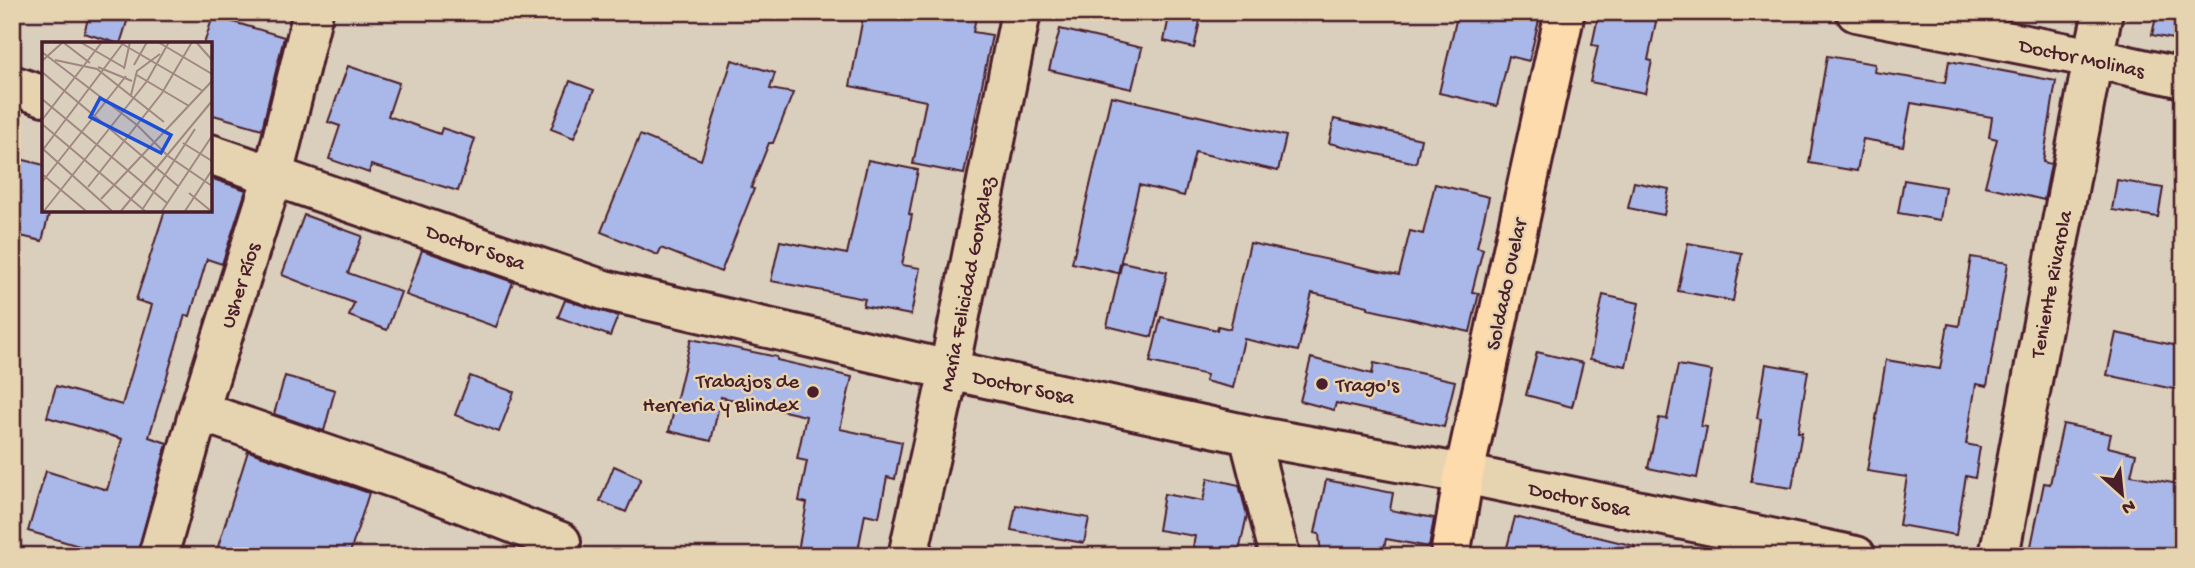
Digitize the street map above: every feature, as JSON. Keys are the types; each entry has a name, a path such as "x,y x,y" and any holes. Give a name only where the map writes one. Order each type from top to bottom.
{"main road":[{"name":"Soldado Ovelar","path":"1450,556 1464,474 1565,12"}],"street":[{"name":"Usher Ríos","path":"158,556 199,411 273,176 313,12"},
{"name":"Maria Felicidad Gonzalez","path":"908,556 949,370 1021,12"},
{"name":"Doctor Molinas","path":"1856,12 2183,78"},
{"name":"Teniente Rivarola","path":"1999,556 2104,12"},
{"path":"12,85 42,95"},
{"name":"Doctor Sosa","path":"212,155 604,290 949,370 1249,435 1464,474 1856,556"},
{"path":"199,411 426,489 561,542"},
{"path":"1249,435 1280,556"}],"building":[{"path":"90,12 130,12 121,42 84,33"},
{"path":"864,12 977,12 973,32 992,35 964,174 913,164 926,101 850,86"},
{"path":"1170,12 1202,12 1194,48 1164,41"},
{"path":"1458,12 1541,12 1529,61 1509,56 1497,106 1439,93"},
{"path":"1599,12 1658,12 1648,60 1652,61 1645,93 1590,82 1598,46 1592,45"},
{"path":"2157,12 2183,12 2183,41 2152,35"},
{"path":"213,16 284,37 262,129 212,115 212,42 205,42"},
{"path":"1060,29 1142,48 1132,89 1049,70"},
{"path":"1827,56 1875,64 1874,72 1945,83 1949,61 2056,81 2043,162 2051,164 2044,200 1985,186 1997,139 1989,137 1992,117 1911,103 1903,146 1863,139 1857,171 1809,163"},
{"path":"732,60 775,73 770,89 793,93 773,143 769,143 721,272 661,248 658,255 601,232 640,135 701,160"},
{"path":"348,66 399,83 388,116 440,134 442,128 475,139 458,191 371,165 369,173 329,159 340,126 328,122"},
{"path":"570,81 594,90 574,138 551,129"},
{"path":"1111,96 1286,136 1278,171 1195,152 1184,196 1139,185 1118,273 1072,263"},
{"path":"1334,119 1421,139 1416,163 1329,143"},
{"path":"12,157 42,164 42,212 49,212 42,241 12,234"},
{"path":"868,160 918,170 902,265 920,268 911,315 863,306 865,299 771,281 780,241 847,254"},
{"path":"212,179 246,190 222,264 207,259 190,316 185,315 149,437 167,443 137,556 113,556 28,531 46,471 107,490 122,439 47,417 56,386 122,405 152,305 136,300 164,212 212,212"},
{"path":"1904,180 1945,187 1940,220 1898,213"},
{"path":"2117,180 2163,188 2158,217 2112,210"},
{"path":"1634,182 1669,189 1664,215 1628,208"},
{"path":"1435,184 1489,197 1477,247 1483,249 1472,292 1479,293 1470,332 1368,309 1368,306 1312,293 1298,351 1244,339 1233,388 1205,381 1207,375 1150,362 1161,317 1217,330 1218,326 1230,329 1250,243 1399,275 1410,231 1423,234"},
{"path":"304,215 362,236 348,273 401,292 387,330 349,316 354,303 282,275"},
{"path":"1688,243 1742,253 1733,301 1678,291"},
{"path":"422,250 513,282 496,327 406,295"},
{"path":"1971,257 2008,263 1987,386 1976,384 1966,444 1980,447 1975,478 1966,476 1956,535 1899,525 1907,477 1867,471 1886,360 1940,369 1948,324 1959,326"},
{"path":"1122,262 1167,272 1152,337 1107,326"},
{"path":"1603,295 1639,303 1626,366 1590,359"},
{"path":"565,300 618,316 610,336 558,317"},
{"path":"2116,333 2183,347 2183,391 2107,375"},
{"path":"691,339 777,357 777,360 852,377 840,429 902,442 895,479 887,477 879,517 865,514 857,556 797,556 807,503 799,501 807,461 797,459 806,416 721,397 711,441 669,431"},
{"path":"1537,352 1583,363 1572,407 1526,395"},
{"path":"1311,358 1372,374 1374,363 1455,381 1444,427 1336,403 1334,410 1300,401"},
{"path":"1766,364 1808,371 1798,432 1802,432 1792,488 1751,482 1761,419 1757,418"},
{"path":"1678,365 1712,371 1701,426 1707,427 1697,478 1648,468 1659,418 1667,419"},
{"path":"285,376 335,390 324,431 274,414"},
{"path":"470,376 514,392 499,432 455,415"},
{"path":"2063,424 2111,434 2108,447 2136,454 2131,475 2183,485 2183,556 2029,556 2044,483 2050,484"},
{"path":"248,451 369,493 349,556 215,556"},
{"path":"614,466 641,478 626,512 600,501"},
{"path":"1208,478 1239,485 1247,515 1238,556 1193,547 1195,536 1158,530 1164,494 1203,501"},
{"path":"1326,480 1393,493 1390,510 1434,518 1429,547 1386,539 1382,556 1321,556 1319,534 1315,533"},
{"path":"1016,505 1089,518 1084,543 1011,530"},
{"path":"1515,517 1635,546 1633,556 1525,556 1506,551"}],"place":[{"name":"Trago's","path":"1322,384"},
{"name":"Trabajos de Herreria y Blindex","path":"813,392"}]}
